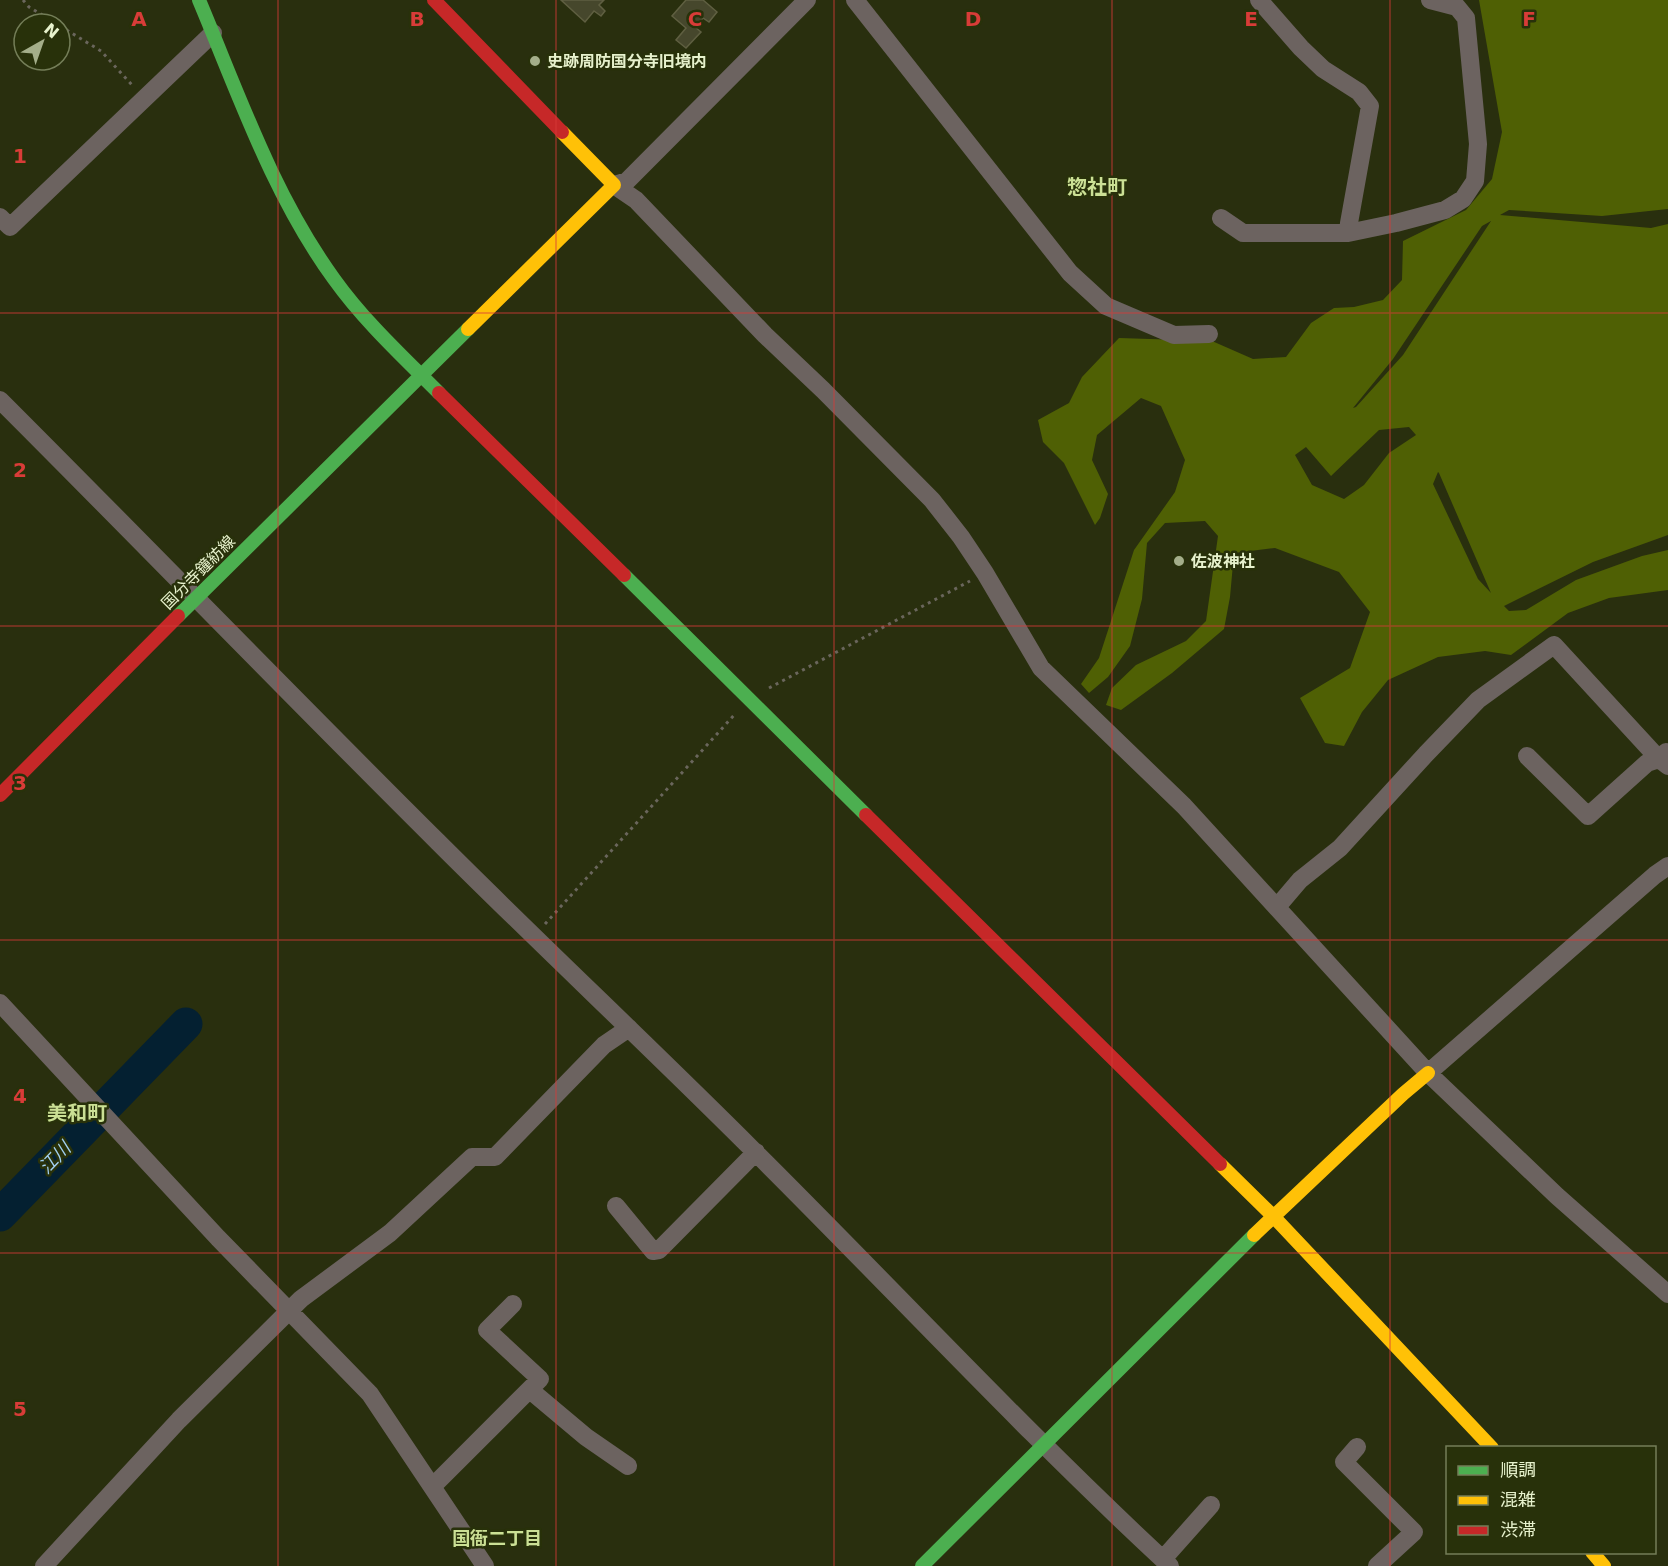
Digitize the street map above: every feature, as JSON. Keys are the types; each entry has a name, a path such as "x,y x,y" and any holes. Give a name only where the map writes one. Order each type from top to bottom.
{"street":[{"path":"199,0 276,180 333,279 365,317 422,376 592,541 749,699 1274,1216 1490,1446"},
{"path":"434,0 614,185 636,200 765,335 932,500 985,573 1041,668 1184,806 1428,1073 1557,1196 1668,1294"},
{"path":"614,185 627,182 807,0"},
{"path":"855,0 1070,273 1106,306 1174,335 1209,334"},
{"path":"1259,0 1323,69 1359,92 1370,106 1348,233"},
{"path":"1221,218 1243,233 1348,233 1445,210 1463,199 1475,181 1478,144 1467,18 1457,7 1430,0"},
{"path":"0,217 10,227 213,33"},
{"name":"国分寺鐘紡線","path":"0,795 196,597 614,185"},
{"path":"0,399 436,840 756,1152 1045,1445 1166,1562 1211,1505"},
{"path":"1277,907 1300,880 1340,848 1478,700 1554,645 1665,759"},
{"path":"1527,756 1588,816 1647,763 1665,759"},
{"path":"922,1566 1274,1216 1402,1094 1654,875 1668,866"},
{"path":"0,1003 218,1238 370,1394 485,1566"},
{"path":"44,1566 179,1420 301,1299 390,1233 472,1157 495,1157 604,1045 629,1028"},
{"path":"616,1206 653,1251 658,1250 756,1152"},
{"path":"433,1486 540,1379 487,1330 513,1304"},
{"path":"530,1390 586,1437 628,1466"},
{"path":"1357,1447 1344,1462 1414,1532 1377,1566"},
{"path":"1594,1554 1604,1566"}],"path":[{"path":"23,0 37,12"},
{"path":"72,33 101,51 144,99"},
{"path":"534,937 749,699 985,573"}],"green space":[{"path":"1479,0 1668,0 1668,209 1602,216 1509,210 1500,215 1651,228 1668,224 1668,535 1593,562 1504,606 1509,611 1526,610 1576,580 1642,556 1668,550 1668,590 1609,598 1568,613 1511,655 1485,651 1438,657 1388,680 1362,712 1344,746 1325,743 1300,698 1350,668 1370,612 1339,572 1275,548 1234,553 1224,629 1172,673 1121,710 1106,705 1112,688 1136,665 1186,641 1206,621 1218,536 1205,521 1165,523 1147,543 1142,599 1130,646 1108,677 1089,693 1081,684 1099,658 1134,550 1175,492 1185,460 1161,406 1141,398 1097,435 1092,460 1108,494 1100,518 1095,525 1064,463 1043,442 1038,420 1069,403 1082,377 1119,338 1212,341 1253,359 1286,357 1311,323 1334,308 1354,307 1383,300 1402,280 1403,241 1466,210 1492,179 1502,132","holes":["1491,221 1403,355 1353,408 1393,359 1482,226","1409,427 1416,435 1389,453 1364,485 1344,499 1312,485 1295,455 1306,447 1331,476 1379,430","1438,472 1491,593 1478,579 1433,484"]}],"building":[{"path":"561,0 604,0 599,5 605,11 601,16 594,11 585,22"},
{"path":"686,0 703,0 717,12 709,22 703,18 695,27 701,32 686,48 676,40 686,28 672,16"}],"waterway":[{"name":"江川","path":"0,1215 186,1024"}],"traffic: fast":[{"path":"199,0 275,179 312,247 358,309 439,393"},
{"path":"178,616 468,329"},
{"path":"624,575 866,815"},
{"path":"922,1566 1254,1235"}],"traffic: slow":[{"path":"468,329 614,185 562,132"},
{"path":"1254,1235 1428,1073"},
{"path":"1220,1164 1273,1216 1490,1446"},
{"path":"1594,1554 1604,1566"}],"traffic: jam":[{"path":"434,0 562,132"},
{"path":"439,393 624,575"},
{"path":"0,795 178,616"},
{"path":"866,815 1220,1164"}],"place":[{"name":"史跡周防国分寺旧境内","path":"535,61"},
{"name":"佐波神社","path":"1179,561"}],"district":[{"name":"惣社町","path":"1097,187"},
{"name":"美和町","path":"77,1113"},
{"name":"国衙二丁目","path":"497,1539"}]}
